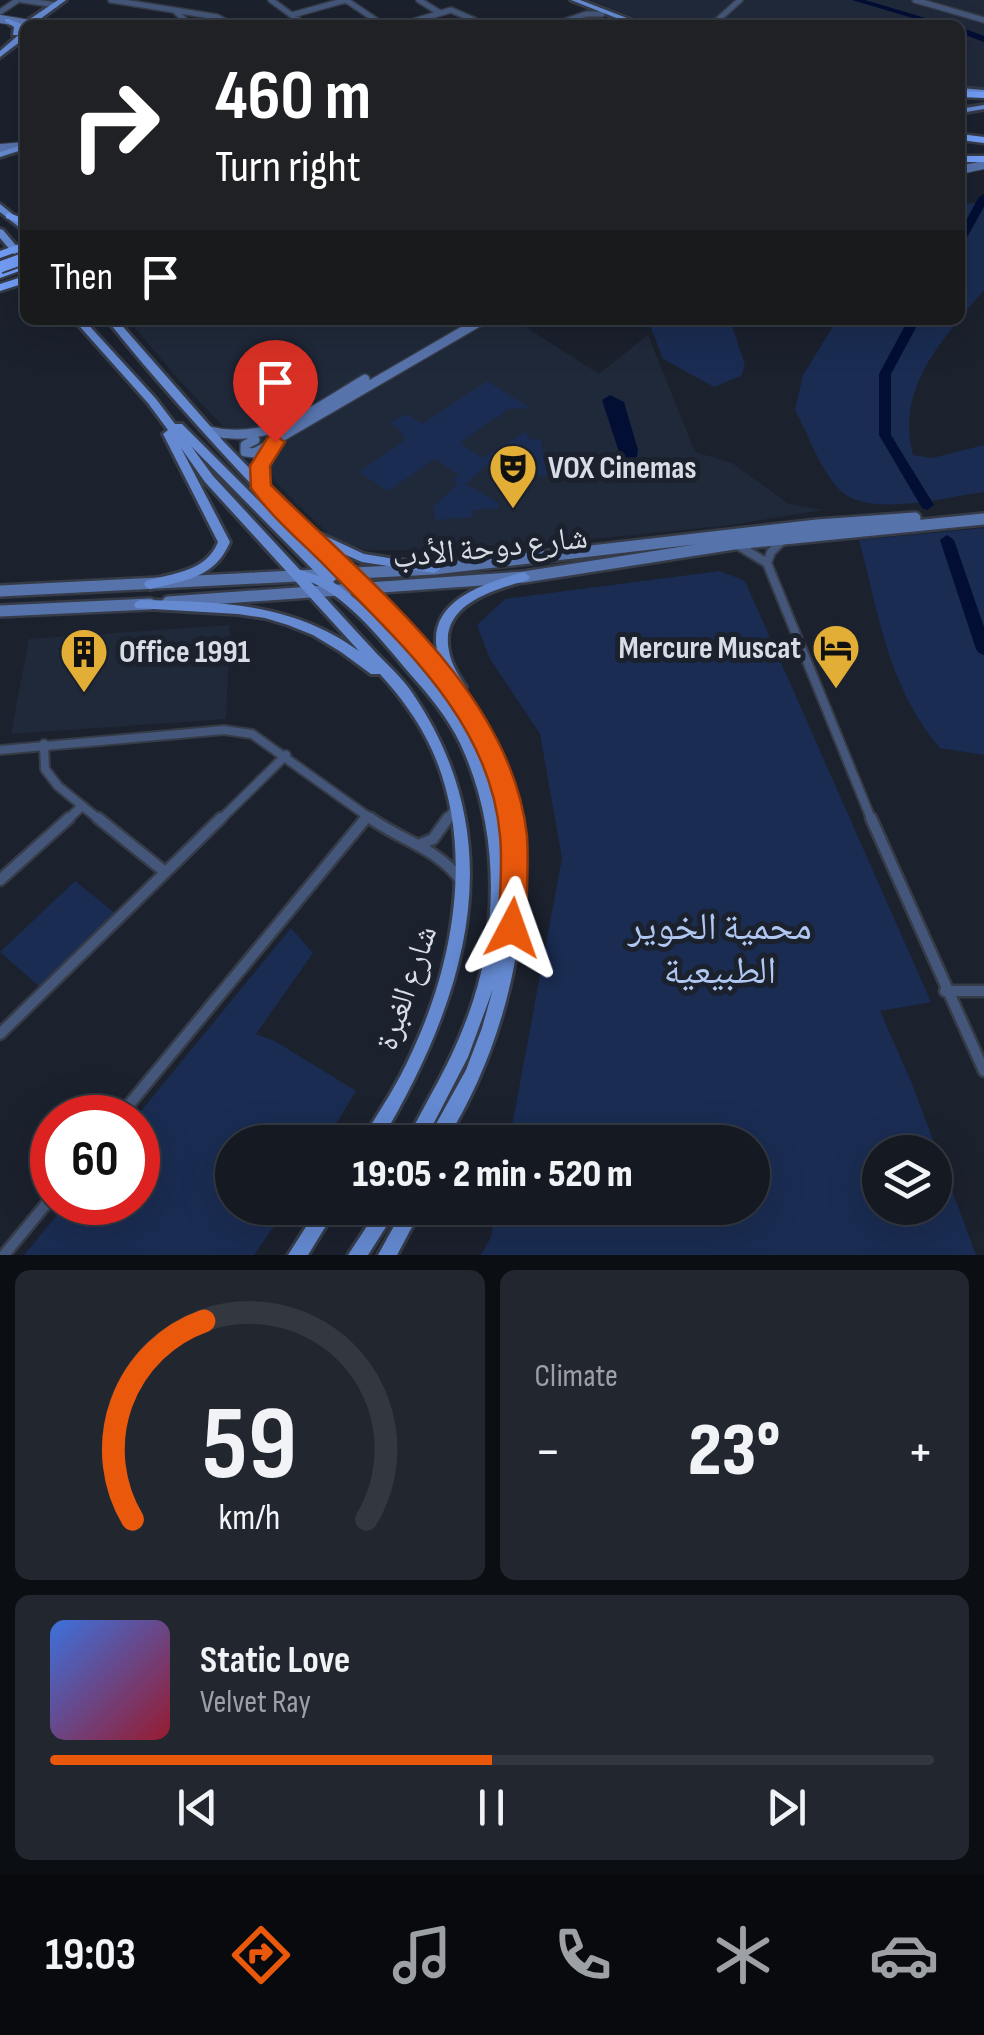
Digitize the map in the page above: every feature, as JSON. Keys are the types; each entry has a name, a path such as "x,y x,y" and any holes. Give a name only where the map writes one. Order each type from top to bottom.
{"highway":[{"path":"0,254 19,247"}],"main road":[{"path":"565,0 585,12 617,20"},
{"path":"574,0 628,20"},
{"path":"39,20 63,2"},
{"path":"39,20 63,2"},
{"path":"2,17 20,22"},
{"path":"0,55 4,46"},
{"path":"0,232 19,247"},
{"name":"شارع الغبرة","path":"84,325 152,401 209,480 407,695 434,736 457,806 466,892 456,949 434,1022 379,1125"},
{"path":"116,325 261,488 418,647 470,712"},
{"path":"261,488 260,466 271,437 460,325"},
{"path":"210,431 239,438 271,437 473,325"},
{"path":"152,401 317,569 338,584 361,589"},
{"path":"150,584 206,568 220,556 224,542 152,401"},
{"name":"شارع دوحة الأدب","path":"0,592 294,574 317,569 434,569 818,525 984,511"},
{"name":"شارع دوحة الأدب","path":"0,610 140,605 524,577 734,544 984,519"},
{"path":"302,528 347,554 434,569"},
{"path":"317,569 326,567 330,557"},
{"path":"294,574 318,578 338,589 409,663 450,716 479,775 494,839 497,908 487,979 459,1057 423,1125"},
{"path":"452,1125 498,1001 516,896 509,808 494,760 444,656 441,635 446,620 469,596 524,577"},
{"path":"140,605 236,607 289,618 341,644 407,695"},
{"path":"446,1125 462,1102"},
{"path":"297,1255 317,1225"},
{"path":"357,1255 375,1225"},
{"path":"387,1255 404,1225"}],"street":[{"path":"2,17 20,0 63,2"},
{"path":"111,0 140,2 223,20"},
{"path":"271,0 298,20"},
{"path":"292,15 346,0 376,20"},
{"path":"420,0 440,13"},
{"path":"718,20 740,0"},
{"path":"915,0 984,20"},
{"path":"174,10 185,20"},
{"path":"417,20 462,12 474,20"},
{"path":"566,20 585,12"},
{"path":"767,564 775,546 786,538"},
{"path":"734,544 767,564 945,991 984,1071"},
{"path":"0,750 232,730 252,734 397,837 421,844 448,860 466,892"},
{"path":"44,744 45,769 58,786 164,872"},
{"path":"0,1034 286,755"},
{"path":"0,880 82,806"},
{"path":"421,844 433,839 457,806"},
{"path":"137,1095 368,816"},
{"path":"945,991 984,991"},
{"path":"2,1254 30,1222"}],"shaded area":[{"path":"591,0 984,0 984,89 965,87 965,20 642,20"},
{"path":"132,325 523,325 599,374 648,335 695,452 732,463 789,504 823,510 731,525 593,539 434,550 366,550 335,540 181,382"},
{"path":"610,395 624,402 638,450 637,457 628,461 621,458 602,400"},
{"path":"230,625 226,719 11,734 29,639"}],"green space":[{"path":"965,204 984,206 984,290 965,312"},
{"path":"650,325 732,325 745,365 741,376 714,387 663,359"},
{"path":"834,325 955,325 926,366 912,400 913,455 932,458 984,445 984,492 889,504 854,499 841,491 821,463 795,410 803,375"},
{"path":"487,381 530,408 507,409 460,443 483,458 525,432 531,440 540,439 549,475 518,477 518,483 512,484 488,464 465,484 498,502 499,508 473,510 473,517 436,520 433,507 458,484 452,480 459,475 435,459 388,491 359,472 405,440 390,423 406,414 422,424"},
{"path":"984,528 984,755 940,748 908,701 880,623 859,540"},
{"name":"محمية الخوير الطبيعية","path":"720,571 745,581 931,1002 880,1011 931,1135 862,1135 862,1225 952,1225 952,1191 976,1255 481,1255 493,1225 770,1225 770,1125 512,1125 562,858 540,734 490,659 477,625 505,599"},
{"path":"75,881 115,913 40,987 0,952"},
{"path":"291,928 313,953 256,1034 275,1041 356,1091 335,1125 215,1125 215,1225 275,1225 254,1255 24,1255 49,1225 160,1225 160,1095 154,1095"}],"waterway":[{"path":"856,0 927,20"},
{"path":"965,32 984,39"},
{"path":"965,232 984,197"},
{"path":"911,325 885,374 885,435 927,505"},
{"path":"947,540 984,649"}],"place":[{"name":"VOX Cinemas","path":"513,510"},
{"name":"Mercure Muscat","path":"836,690"},
{"name":"Office 1991","path":"84,694"}],"route":[{"path":"275,442 260,466 261,488 418,647 454,689 483,737 502,782 514,836 516,896 512,928"}]}
